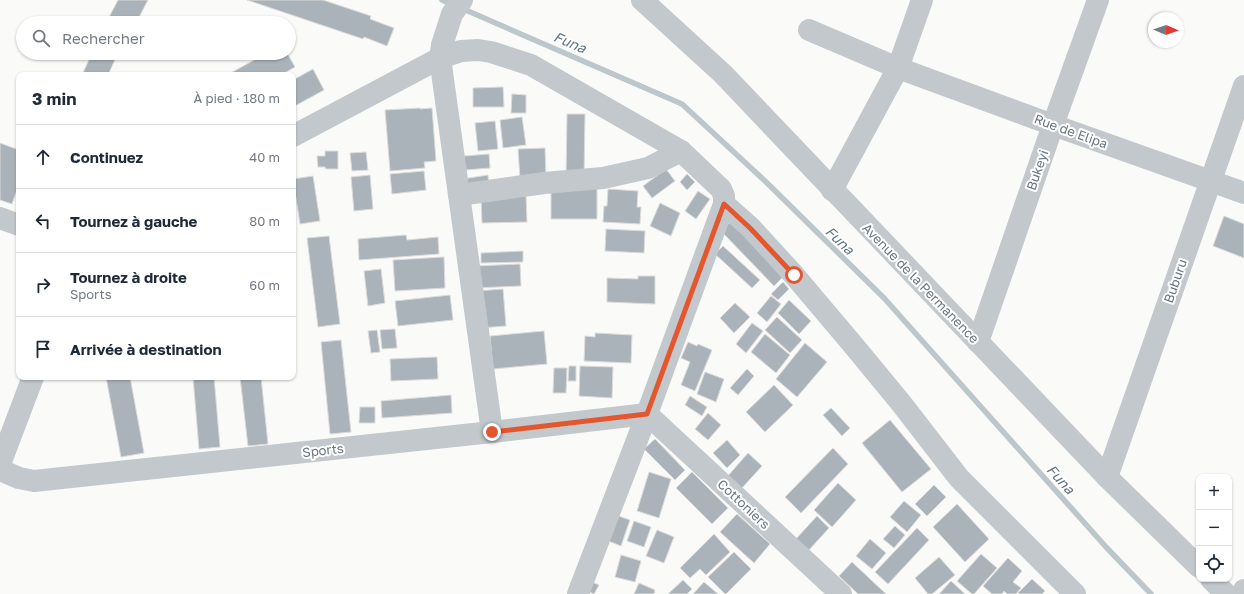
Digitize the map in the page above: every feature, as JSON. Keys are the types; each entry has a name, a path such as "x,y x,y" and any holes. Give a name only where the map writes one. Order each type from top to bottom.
{"street":[{"name":"Avenue de la Permanence","path":"642,0 723,74 1107,477 1196,564"},
{"path":"832,190 898,68 922,0"},
{"name":"Bukeyi","path":"978,342 1098,0"},
{"path":"457,7 442,46 440,58 492,432"},
{"name":"Rue de Elipa","path":"810,30 898,68 1244,193"},
{"path":"296,134 440,58 461,51 478,50 491,52 531,64 681,151 721,189 724,196 724,204 647,414 578,594"},
{"name":"Buburu","path":"1107,477 1244,86"},
{"path":"459,195 544,183 603,178 648,168 681,151"},
{"path":"724,204 750,228 794,275 892,391 959,478 1075,594"},
{"path":"0,218 16,224"},
{"path":"0,464 32,380"},
{"name":"Sports","path":"0,470 19,478 34,481 647,414"},
{"name":"Cottoniers","path":"647,414 841,594"},
{"path":"1214,582 1226,594"},
{"path":"1242,594 1244,590"}],"building":[{"path":"118,0 148,0 140,16 110,16"},
{"path":"247,0 323,0 371,16 370,19 394,28 387,46 364,37 363,39"},
{"path":"89,60 115,60 109,72 83,72"},
{"path":"254,60 291,60 295,67 286,72 232,72"},
{"path":"313,69 324,90 296,105 296,78"},
{"path":"503,87 504,107 473,107 473,88"},
{"path":"512,94 526,95 526,113 511,113"},
{"path":"432,108 436,161 424,162 425,168 390,171 385,110"},
{"path":"567,114 585,114 584,177 566,177"},
{"path":"522,117 526,145 503,148 500,120"},
{"path":"495,121 498,149 478,151 475,123"},
{"path":"0,143 16,149 16,193 12,204 0,200"},
{"path":"545,148 546,178 520,179 518,149"},
{"path":"325,151 338,151 338,169 318,167 317,156 325,156"},
{"path":"366,152 368,170 352,171 350,153"},
{"path":"489,154 490,168 465,170 464,156"},
{"path":"666,169 675,181 652,198 643,186"},
{"path":"424,171 426,190 392,194 390,174"},
{"path":"687,174 695,182 687,190 680,182"},
{"path":"370,175 373,209 354,211 351,177"},
{"path":"488,175 489,187 465,190 463,179"},
{"path":"313,176 320,221 300,224 296,198 296,179"},
{"path":"551,186 597,187 597,219 551,219"},
{"path":"608,189 638,191 637,207 641,207 640,224 603,222 604,206 607,206"},
{"path":"698,191 710,199 696,219 685,211"},
{"path":"526,195 527,222 482,223 481,196"},
{"path":"660,203 680,213 671,236 650,226"},
{"path":"1224,216 1244,224 1244,258 1213,246"},
{"path":"733,219 786,274 774,286 721,231"},
{"path":"606,229 645,231 644,253 605,251"},
{"path":"406,235 407,240 438,237 439,254 359,260 358,239"},
{"path":"329,236 340,324 318,327 307,238"},
{"path":"723,246 760,280 752,288 715,254"},
{"path":"523,251 523,262 481,263 481,253"},
{"path":"444,257 445,288 395,291 393,260"},
{"path":"520,264 521,286 475,288 475,266"},
{"path":"381,269 385,303 368,306 364,271"},
{"path":"638,276 655,276 655,304 607,302 607,278 638,279"},
{"path":"783,282 789,289 778,300 771,294"},
{"path":"503,289 506,326 480,328 477,291"},
{"path":"450,295 453,320 398,326 395,301"},
{"path":"771,296 781,304 767,322 757,313"},
{"path":"789,300 811,321 799,334 778,313"},
{"path":"735,303 750,317 734,333 720,318"},
{"path":"777,317 802,340 790,353 765,330"},
{"path":"752,323 763,331 746,353 736,344"},
{"path":"395,329 397,348 382,349 380,330"},
{"path":"377,330 380,352 371,353 368,331"},
{"path":"544,331 547,364 493,369 490,336"},
{"path":"595,333 632,335 631,363 584,361 585,336 595,337"},
{"path":"765,334 790,355 776,373 751,352"},
{"path":"341,340 351,432 330,434 321,342"},
{"path":"688,342 697,346 698,344 712,350 695,391 681,385 690,362 681,358"},
{"path":"805,343 827,362 797,397 776,379"},
{"path":"437,357 438,379 391,381 390,359"},
{"path":"569,366 576,366 576,381 568,381"},
{"path":"580,366 613,367 612,398 579,396"},
{"path":"554,368 567,368 566,393 553,393"},
{"path":"747,369 754,376 738,395 730,388"},
{"path":"705,372 724,379 716,402 697,394"},
{"path":"107,380 131,380 144,453 121,457"},
{"path":"193,380 214,380 220,447 199,449"},
{"path":"240,380 261,380 268,444 248,446"},
{"path":"774,385 793,405 765,432 746,412"},
{"path":"451,395 452,413 382,418 381,401"},
{"path":"690,396 707,407 702,416 685,405"},
{"path":"360,407 375,407 375,423 359,423"},
{"path":"831,408 850,428 842,436 823,415"},
{"path":"708,413 721,425 708,440 695,429"},
{"path":"890,420 931,469 902,492 862,443"},
{"path":"655,439 685,470 675,480 644,449"},
{"path":"727,440 740,455 727,468 713,453"},
{"path":"833,448 848,464 801,513 785,497"},
{"path":"748,453 762,466 741,489 727,477"},
{"path":"649,472 671,479 659,518 637,511"},
{"path":"692,472 728,508 712,524 676,488"},
{"path":"838,483 856,500 832,527 814,510"},
{"path":"934,485 946,497 927,516 915,504"},
{"path":"904,501 921,515 907,532 890,517"},
{"path":"957,504 989,539 965,562 933,527"},
{"path":"610,513 630,520 621,546 601,538"},
{"path":"737,514 770,544 754,563 720,532"},
{"path":"817,516 829,528 808,551 795,540"},
{"path":"634,521 651,527 644,547 627,541"},
{"path":"895,526 905,535 894,548 883,539"},
{"path":"917,528 929,540 888,584 875,572"},
{"path":"657,530 674,537 664,563 646,556"},
{"path":"714,534 730,552 706,575 700,569 690,578 680,568"},
{"path":"870,539 886,553 872,569 856,556"},
{"path":"734,552 751,569 725,594 708,577"},
{"path":"981,554 997,568 974,594 972,594 957,581"},
{"path":"621,555 641,561 635,582 615,577"},
{"path":"939,557 955,575 932,594 928,594 915,578"},
{"path":"1008,558 1022,571 1013,582 1021,588 1016,594 1007,594 1004,591 1002,594 992,594 983,586"},
{"path":"852,562 886,594 858,594 839,576"},
{"path":"585,579 599,585 594,594 581,588"},
{"path":"1032,579 1045,591 1042,594 1019,594 1018,593"},
{"path":"683,580 692,589 687,594 668,594"},
{"path":"951,581 965,594 939,594"},
{"path":"704,582 718,594 693,594"},
{"path":"639,583 655,590 654,594 634,594"}],"waterway":[{"name":"Funa","path":"442,0 453,5"},
{"name":"Funa","path":"461,8 682,104 765,181 884,298 1106,547 1151,594"}],"route":[{"path":"492,432 647,414 724,204 750,228 794,275"}]}
